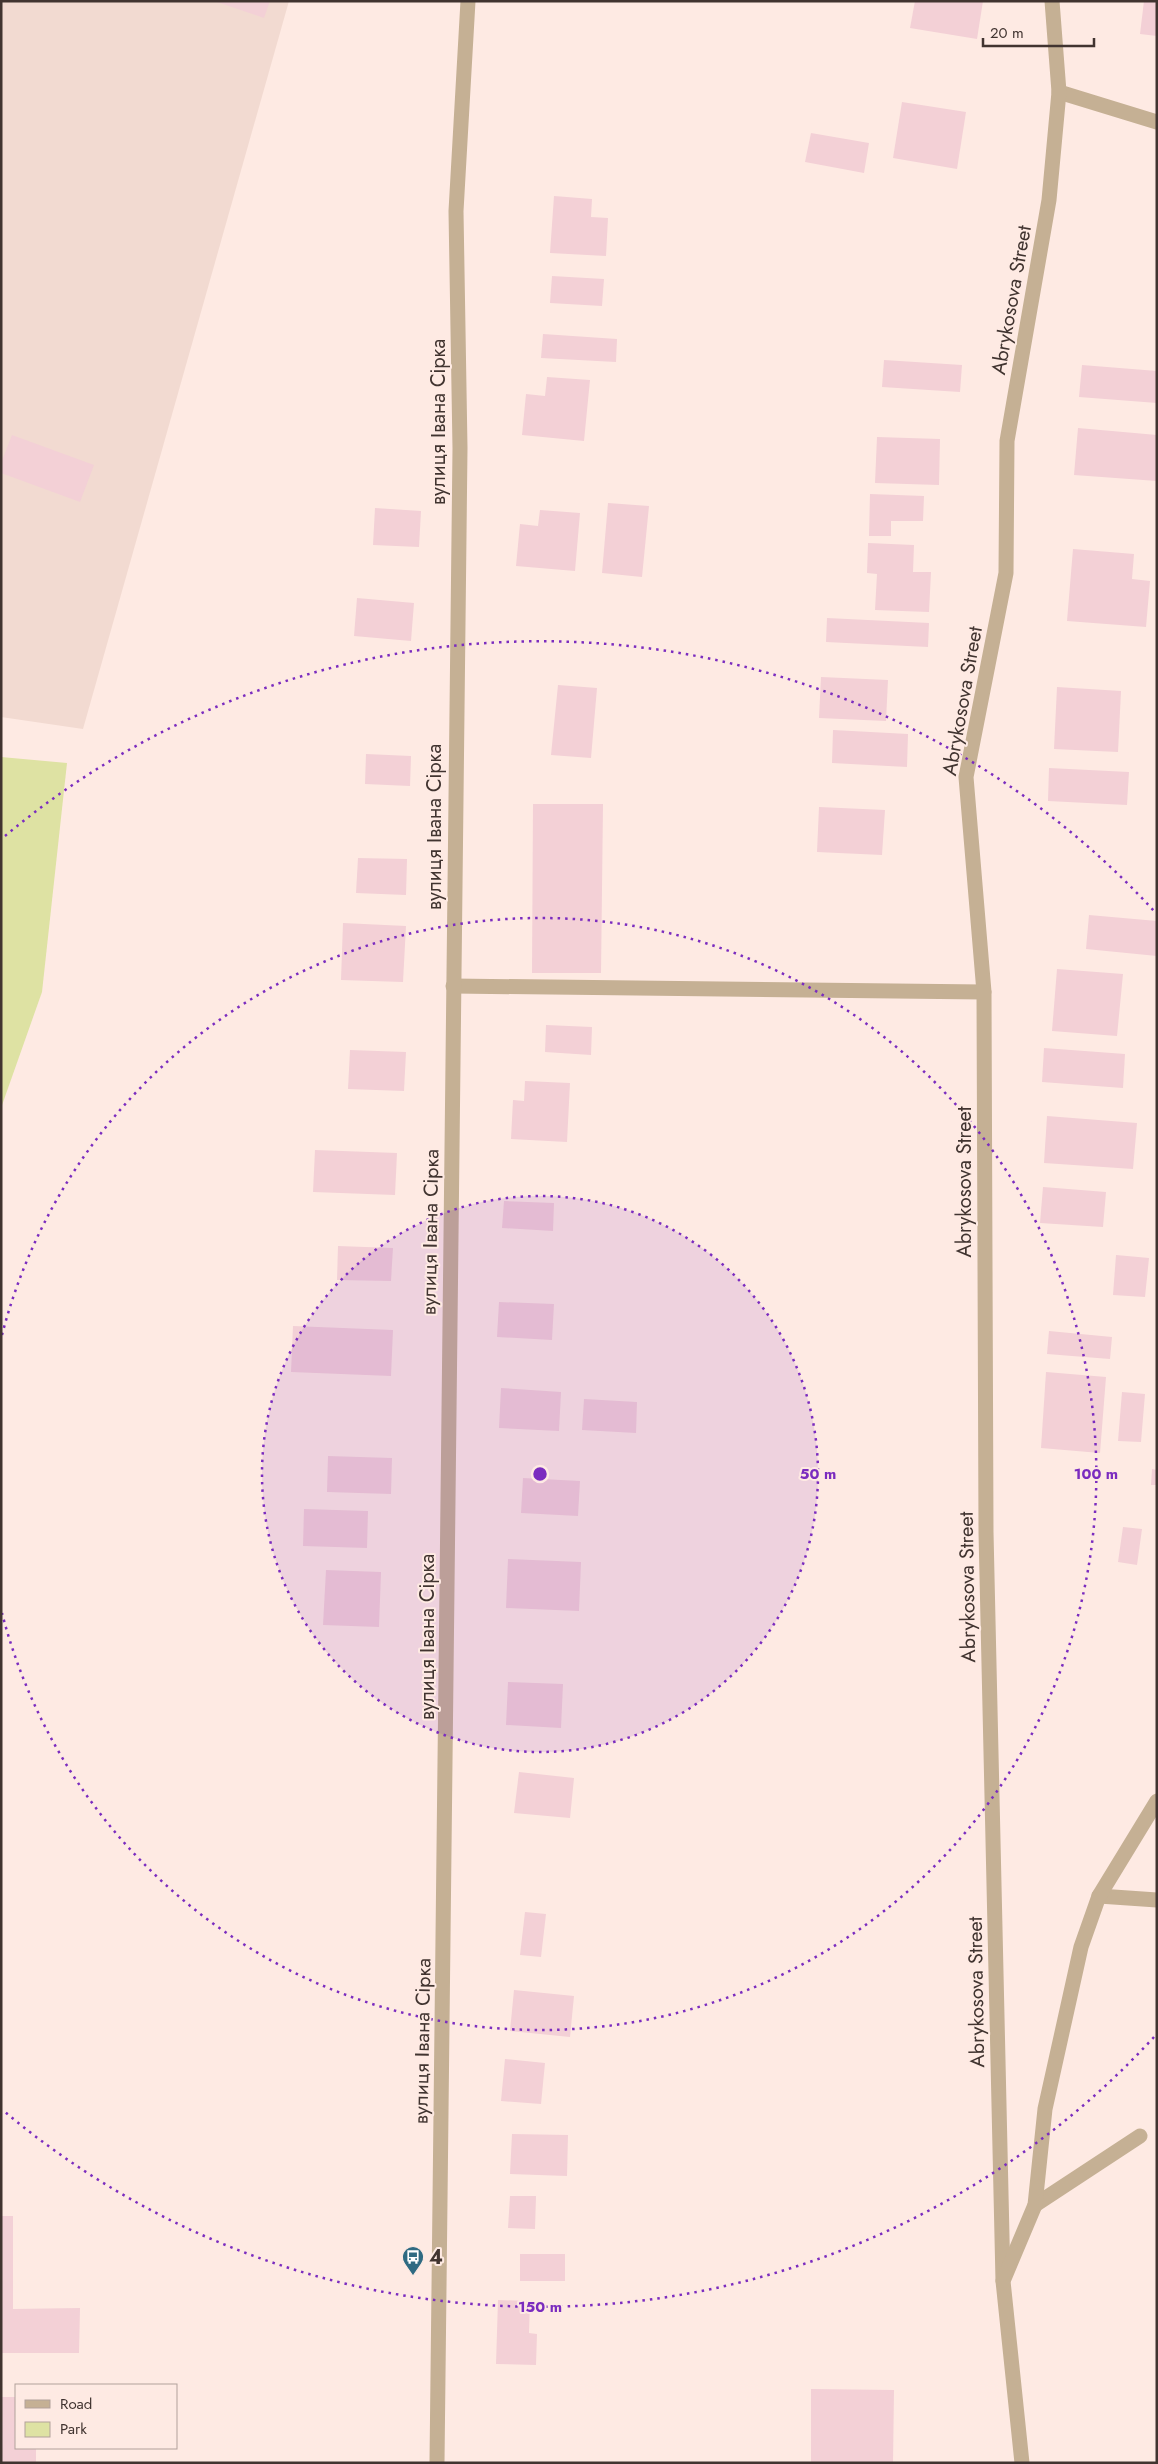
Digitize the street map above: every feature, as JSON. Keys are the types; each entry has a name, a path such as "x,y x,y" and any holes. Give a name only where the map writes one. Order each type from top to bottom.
{"street":[{"name":"вулиця Івана Сірка","path":"437,2463 460,448 456,211 468,1"},
{"name":"Abrykosova Street","path":"1022,2463 1003,2281 986,1532 984,992 966,777 1006,574 1007,441 1049,200 1059,92 1052,1"},
{"path":"1059,92 1157,122"},
{"path":"453,986 984,992"},
{"name":"Abrykosova Street","path":"1003,2281 1035,2205 1045,2108 1081,1947 1099,1896 1157,1802"},
{"path":"1099,1896 1157,1900"},
{"path":"1035,2205 1140,2136"}],"shaded area":[{"path":"1,1 289,1 83,729 1,717"}],"green space":[{"path":"1,757 67,763 42,992 1,1108"}],"building":[{"path":"214,1 270,1 264,18"},
{"path":"915,1 983,1 977,39 910,28"},
{"path":"1144,1 1157,1 1157,36 1140,34"},
{"path":"902,102 966,112 957,169 893,158"},
{"path":"811,133 869,143 864,173 805,162"},
{"path":"554,196 592,199 591,217 608,218 606,256 550,253"},
{"path":"552,276 604,279 602,306 550,303"},
{"path":"543,334 617,339 616,362 541,358"},
{"path":"884,360 962,365 960,392 882,387"},
{"path":"1082,365 1157,371 1157,403 1079,397"},
{"path":"547,377 590,380 584,441 522,435 526,394 545,396"},
{"path":"1078,428 1157,435 1157,481 1074,475"},
{"path":"12,435 94,465 80,502 1,473 1,463"},
{"path":"877,437 940,439 939,485 875,483"},
{"path":"870,494 924,496 923,521 891,521 891,536 869,536"},
{"path":"608,503 649,506 642,577 602,573"},
{"path":"375,508 421,511 419,547 373,545"},
{"path":"540,510 580,513 575,571 516,566 520,524 538,526"},
{"path":"868,543 914,545 913,572 931,572 929,612 875,610 877,574 867,573"},
{"path":"1073,549 1134,554 1132,579 1150,581 1146,627 1067,621"},
{"path":"357,598 414,603 411,641 354,636"},
{"path":"827,618 929,623 928,647 826,642"},
{"path":"821,677 888,680 886,721 819,718"},
{"path":"558,685 597,688 591,758 551,755"},
{"path":"1057,687 1121,691 1118,752 1054,749"},
{"path":"833,730 908,734 907,767 832,763"},
{"path":"366,754 411,756 410,786 365,784"},
{"path":"1049,768 1129,772 1127,805 1048,801"},
{"path":"533,804 603,804 601,973 532,973"},
{"path":"819,807 885,810 882,855 817,852"},
{"path":"358,858 407,859 406,895 356,893"},
{"path":"1089,915 1157,921 1157,956 1086,949"},
{"path":"343,923 406,926 403,982 341,980"},
{"path":"1057,969 1123,974 1117,1036 1052,1031"},
{"path":"546,1025 592,1027 591,1055 545,1052"},
{"path":"1044,1048 1125,1054 1123,1088 1042,1082"},
{"path":"350,1050 406,1052 404,1091 348,1089"},
{"path":"525,1081 570,1083 567,1142 511,1139 513,1100 524,1101"},
{"path":"1047,1116 1137,1123 1133,1169 1044,1163"},
{"path":"315,1150 397,1153 395,1195 313,1192"},
{"path":"1043,1187 1106,1192 1103,1227 1040,1223"},
{"path":"504,1201 554,1203 553,1231 502,1228"},
{"path":"338,1246 393,1248 391,1281 337,1280"},
{"path":"1116,1255 1149,1258 1145,1297 1113,1295"},
{"path":"499,1302 554,1304 552,1340 497,1337"},
{"path":"293,1326 393,1330 391,1376 291,1372"},
{"path":"1049,1331 1112,1337 1110,1359 1047,1354"},
{"path":"1046,1372 1106,1377 1100,1453 1041,1448"},
{"path":"501,1388 561,1392 559,1431 499,1428"},
{"path":"1122,1392 1145,1394 1141,1442 1118,1441"},
{"path":"584,1399 637,1402 636,1433 582,1430"},
{"path":"328,1456 392,1458 391,1494 327,1492"},
{"path":"1152,1469 1157,1470 1157,1485 1151,1485"},
{"path":"523,1478 580,1481 578,1516 521,1513"},
{"path":"304,1509 368,1511 367,1548 303,1546"},
{"path":"1123,1527 1142,1529 1137,1565 1118,1562"},
{"path":"508,1559 581,1562 579,1611 506,1608"},
{"path":"326,1570 381,1572 379,1627 323,1625"},
{"path":"508,1682 563,1684 561,1728 506,1725"},
{"path":"519,1772 574,1778 570,1818 514,1813"},
{"path":"525,1912 546,1914 541,1957 520,1955"},
{"path":"514,1990 574,1996 570,2037 510,2031"},
{"path":"505,2059 545,2063 541,2104 501,2101"},
{"path":"512,2134 568,2135 567,2176 510,2174"},
{"path":"510,2196 536,2196 535,2229 508,2228"},
{"path":"1,2216 13,2216 13,2309 80,2308 79,2353 1,2353"},
{"path":"520,2254 565,2254 565,2281 520,2281"},
{"path":"498,2300 530,2301 529,2333 537,2334 536,2365 496,2364"},
{"path":"811,2389 894,2390 893,2463 811,2463"},
{"path":"1,2397 15,2397 15,2449 36,2449 36,2463 1,2463"}],"place":[{"name":"4","path":"413,2276"}]}
